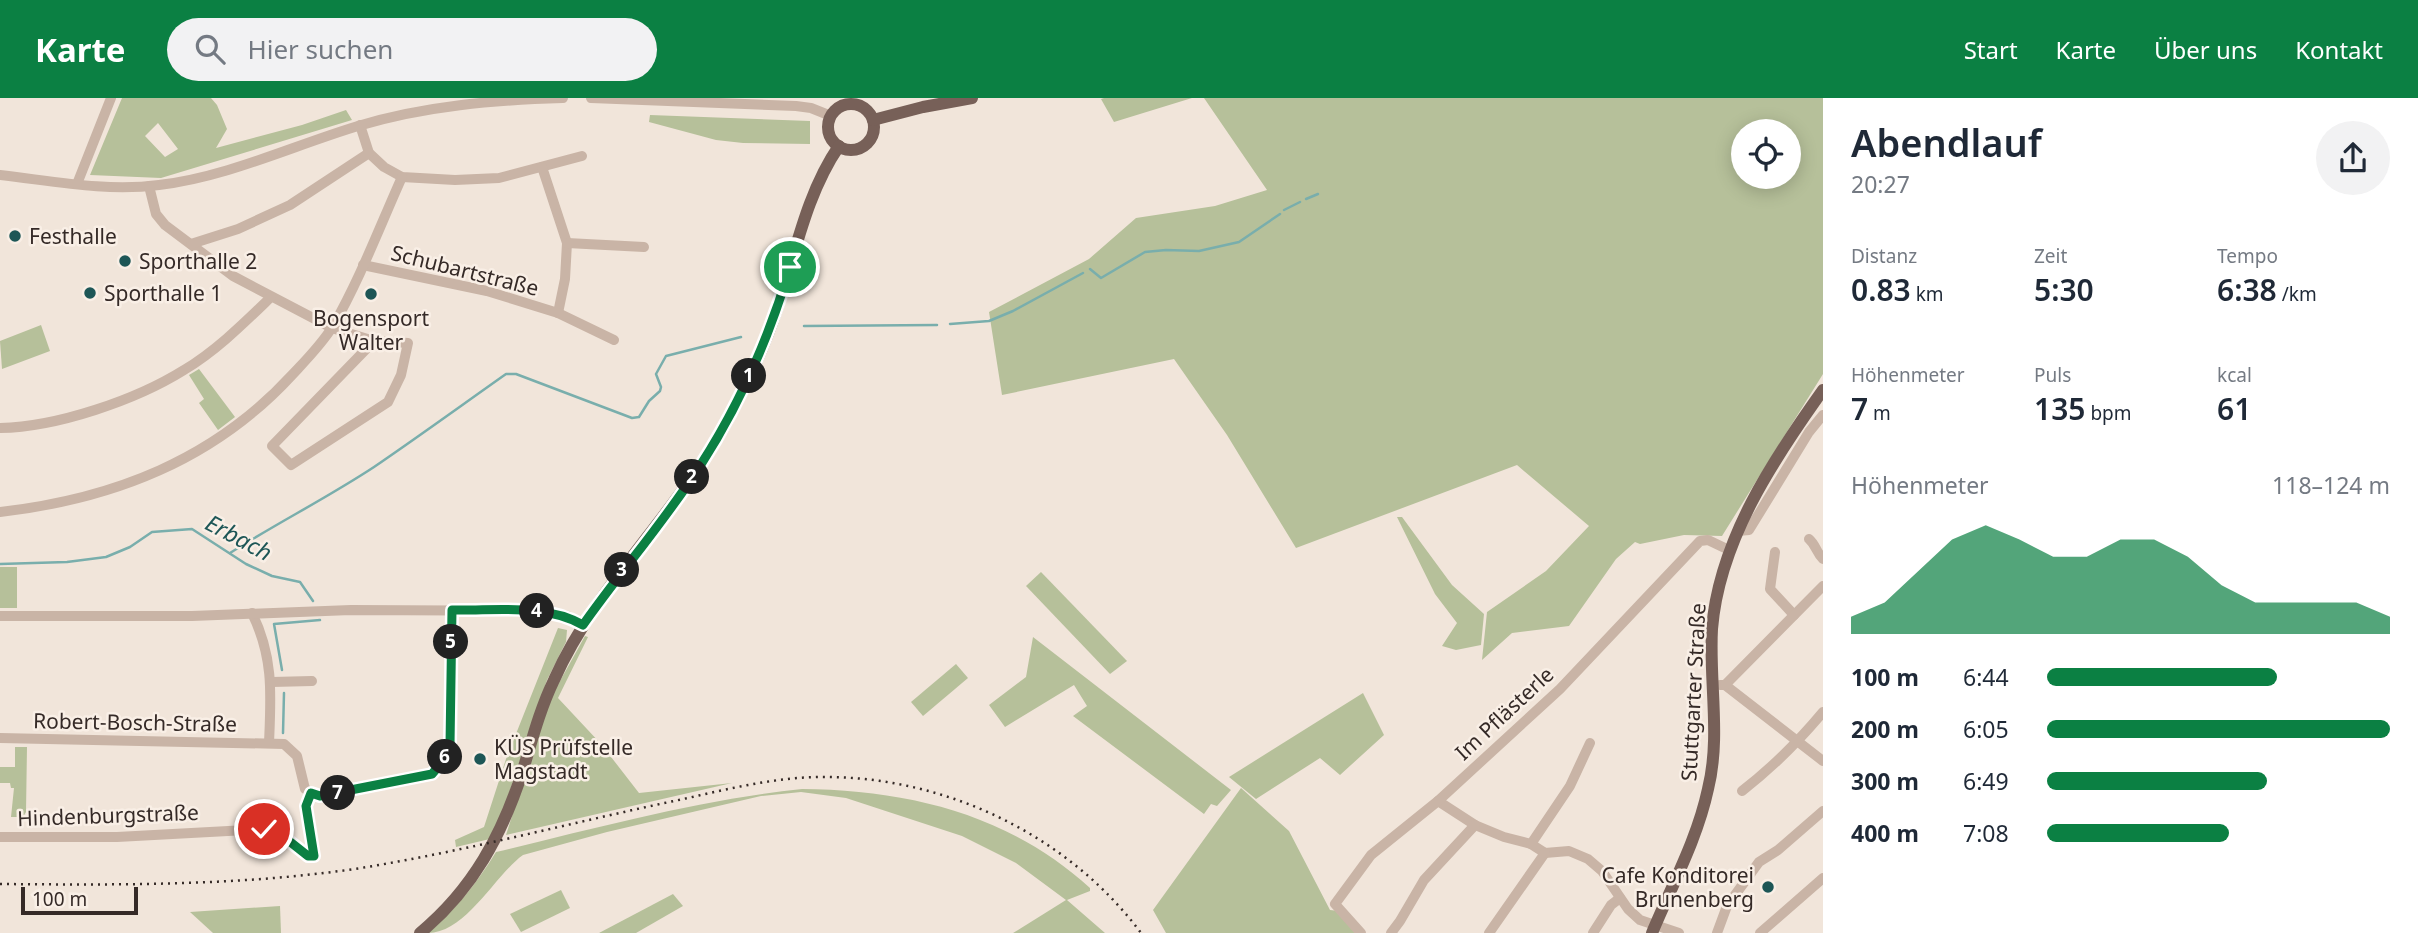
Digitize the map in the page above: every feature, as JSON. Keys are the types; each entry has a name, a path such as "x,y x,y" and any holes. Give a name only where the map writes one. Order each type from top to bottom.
{"main road":[{"path":"873,120 972,98"},
{"path":"850,104 864,108 873,120 873,134 865,145 852,150 839,146 830,136 831,116 836,110 850,104"},
{"path":"420,933 466,887 498,836 545,701 583,625 680,495 724,426 772,324 812,198 839,146"},
{"name":"Stuttgarter Straße","path":"1653,929 1690,848 1709,787 1719,685 1712,632 1719,581 1729,550 1762,485 1823,390"}],"street":[{"path":"77,184 111,98"},
{"path":"0,175 77,184 149,187 203,177 360,125 457,106 505,100 563,98"},
{"path":"591,98 796,106 811,108 831,116"},
{"path":"360,125 369,153 384,167 402,177 455,180 499,177 582,156"},
{"path":"191,244 239,229 290,205 369,153"},
{"path":"542,167 567,243 565,279 558,313"},
{"path":"0,512 33,508 100,493 164,470 224,437 267,402 332,328 402,177"},
{"path":"149,187 156,215 165,225 233,276 332,328 374,341 408,343 401,374 388,402 291,465 272,446 374,341"},
{"path":"567,243 644,247"},
{"name":"Schubartstraße","path":"363,265 487,291 558,313 614,340"},
{"path":"0,428 59,421 121,401 184,370 234,332 271,297"},
{"name":"Stuttgarter Straße","path":"1738,531 1749,530 1823,415"},
{"path":"1809,539 1823,559"},
{"name":"Im Pflästerle","path":"1361,933 1335,904 1371,855 1438,800 1560,689 1700,541 1708,540 1729,550"},
{"path":"1776,552 1770,589 1794,615"},
{"path":"1823,586 1719,685 1823,761"},
{"path":"252,613 262,634 272,682 269,743 284,744 297,756 306,789 320,796 432,774 443,761 450,745 452,610"},
{"path":"0,616 542,611 568,616 583,625"},
{"path":"272,682 312,681"},
{"path":"1741,791 1778,763 1823,712"},
{"name":"Robert-Bosch-Straße","path":"0,738 269,743"},
{"path":"1531,844 1570,786 1590,743"},
{"name":"Hindenburgstraße","path":"0,837 117,837 264,829 284,837 308,856 314,856 306,806 311,793"},
{"path":"1438,800 1475,825 1504,837 1531,844 1545,853 1569,851 1595,863 1640,920 1653,929 1679,933"},
{"path":"1717,933 1727,906 1759,862 1778,850 1823,811"},
{"path":"1391,933 1424,880 1475,825"},
{"path":"1489,933 1545,853"},
{"path":"1760,933 1823,878"},
{"path":"1593,933 1611,905 1620,898"}],"green space":[{"path":"122,98 211,98 217,105 227,129 216,148 346,110 352,120 161,178 90,175","holes":["158,123 178,149 165,157 145,136"]},
{"path":"1192,98 1114,122 1101,99"},
{"path":"1204,98 1823,98 1823,374 1722,536 1684,535 1640,544 1635,542 1616,559 1569,626 1512,633 1482,660 1487,612 1546,571 1589,526 1517,465 1296,548 1227,435 1174,359 1002,395 989,312 1089,259 1136,218 1215,206 1267,190"},
{"path":"650,115 810,121 810,144 716,140 649,122"},
{"path":"41,325 50,351 2,369 0,341"},
{"path":"199,369 235,417 218,430 199,403 204,399 189,375"},
{"path":"1397,517 1402,517 1452,585 1484,614 1481,645 1456,650 1442,646 1457,623 1435,594"},
{"path":"0,567 17,567 17,608 0,608"},
{"path":"1041,572 1127,661 1110,674 1026,586"},
{"path":"558,628 567,630 566,642 547,680 494,838 456,847 455,840 484,827 506,759"},
{"path":"585,636 588,637 558,698 601,744 639,793 732,783 506,835 542,721 555,690"},
{"path":"1033,637 1231,790 1217,806 1211,804 1204,814 1073,716 1087,706 1074,685 1005,727 989,705 1026,677"},
{"path":"956,664 968,678 923,716 911,702"},
{"path":"1363,693 1384,735 1340,775 1320,758 1256,799 1229,777"},
{"path":"15,747 27,747 26,812 23,817 11,817 14,788 11,788 10,783 0,783 0,767 15,767"},
{"path":"1241,788 1289,831 1330,910 1339,911 1358,933 1166,933 1153,910"},
{"path":"802,789 880,794 918,801 991,824 1026,841 1090,888 1090,891 1067,900 1105,933 1013,933 1066,900 1016,863 962,836 846,798 801,792 761,796 607,832 523,855 455,924 428,933 465,895 496,852 687,807"},
{"path":"561,890 570,908 521,932 510,914"},
{"path":"673,894 683,906 636,933 599,933"},
{"path":"280,906 281,933 213,933 190,912"}],"waterway":[{"path":"1306,199 1318,194"},
{"path":"1284,210 1300,202"},
{"path":"1090,269 1101,278 1145,252 1199,251 1239,242 1280,214"},
{"path":"950,324 989,321 1083,273"},
{"path":"804,326 937,325"},
{"path":"230,553 374,467 506,374 516,374 632,418 639,417 649,401 660,391 656,374 666,356 741,337"},
{"name":"Erbach","path":"0,564 67,562 106,557 130,547 152,532 192,529 246,564 272,576 300,582 313,601"},
{"path":"282,670 274,624 320,620"},
{"path":"283,733 284,693"}],"railway":[{"path":"0,884 181,883 316,874 440,853 751,784 828,777 873,780 917,788 961,801 1002,819 1042,841 1079,868 1112,898 1141,933"}],"place":[{"name":"Festhalle","path":"15,236"},
{"name":"Sporthalle 2","path":"125,261"},
{"name":"Sporthalle 1","path":"90,293"},
{"name":"Bogensport Walter","path":"371,294"},
{"name":"KÜS Prüfstelle Magstadt","path":"480,759"},
{"name":"Cafe Konditorei Brunenberg","path":"1768,887"}],"route":[{"path":"264,829 284,837 308,856 314,856 306,806 311,793 320,796 432,774 443,761 450,745 452,610 542,611 568,616 583,625 680,495 724,426 772,324 790,267"}]}
